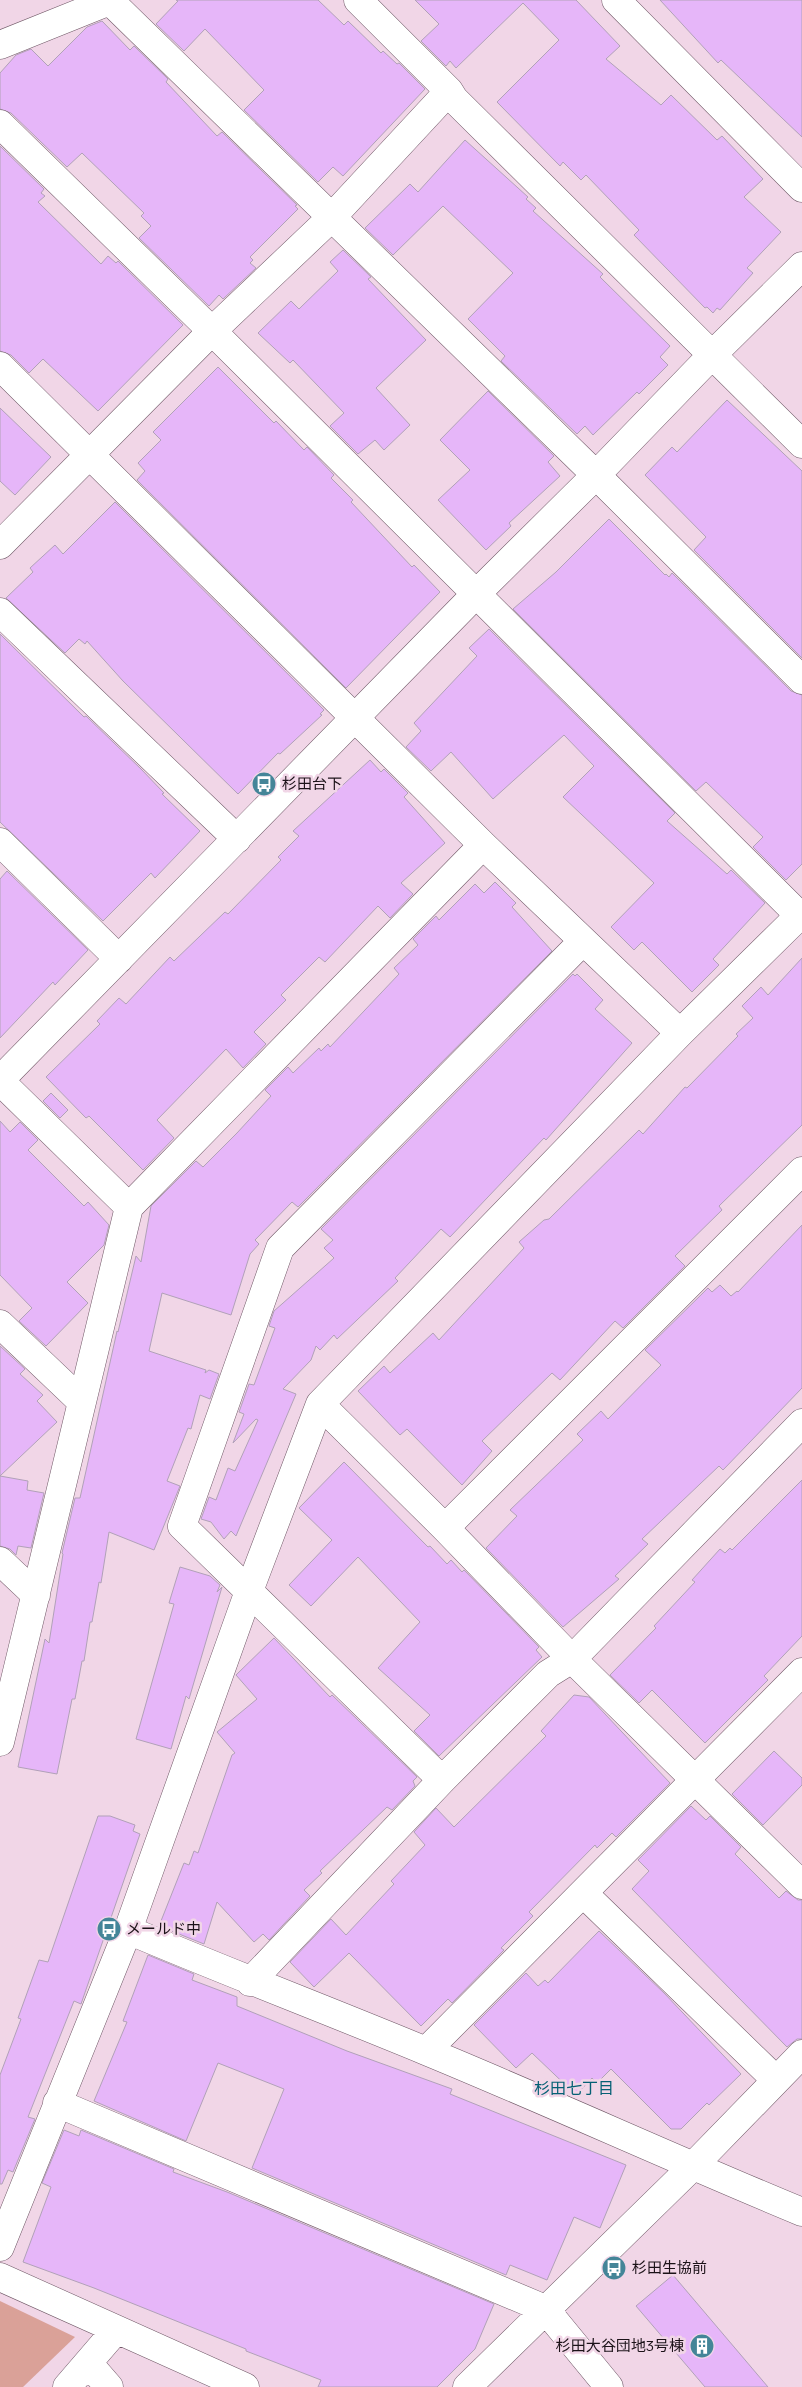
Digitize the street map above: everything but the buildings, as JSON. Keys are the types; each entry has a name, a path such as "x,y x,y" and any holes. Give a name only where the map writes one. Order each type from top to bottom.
{"street":[{"path":"358,0 802,444"},
{"path":"616,0 802,188"},
{"path":"0,45 111,1 596,475 802,680"},
{"path":"0,545 212,331 332,217 449,91"},
{"path":"0,124 212,331 801,916 680,1033 320,1404 249,1591 128,1930 0,2247"},
{"path":"129,1207 0,1081 476,594 802,266"},
{"path":"0,366 484,845 680,1033"},
{"path":"0,612 237,839"},
{"path":"0,842 119,959"},
{"path":"0,1742 129,1207 484,845"},
{"path":"442,1780 182,1526 280,1248 582,941"},
{"path":"445,1528 802,1171"},
{"path":"0,1324 81,1401"},
{"path":"320,1404 445,1528 572,1660 802,1885"},
{"path":"250,1982 442,1780 548,1674 572,1660 802,1423"},
{"path":"0,1561 36,1595"},
{"path":"426,2051 802,1672"},
{"path":"582,1893 776,2080"},
{"path":"128,1930 250,1982 426,2051 692,2167 802,2212"},
{"path":"467,2387 692,2167 802,2054"},
{"path":"57,2103 545,2309 609,2387"},
{"path":"0,2277 245,2387"},
{"path":"66,2387 89,2364 116,2330"},
{"path":"89,2364 109,2387"}],"shaded area":[{"path":"0,2301 75,2337 23,2387 0,2387"}],"place":[{"name":"杉田台下","path":"264,784"},
{"name":"メールド中","path":"109,1929"},
{"name":"杉田生協前","path":"614,2268"},
{"name":"杉田大谷団地3号棟","path":"702,2346"}],"district":[{"name":"杉田七丁目","path":"574,2088"}]}
